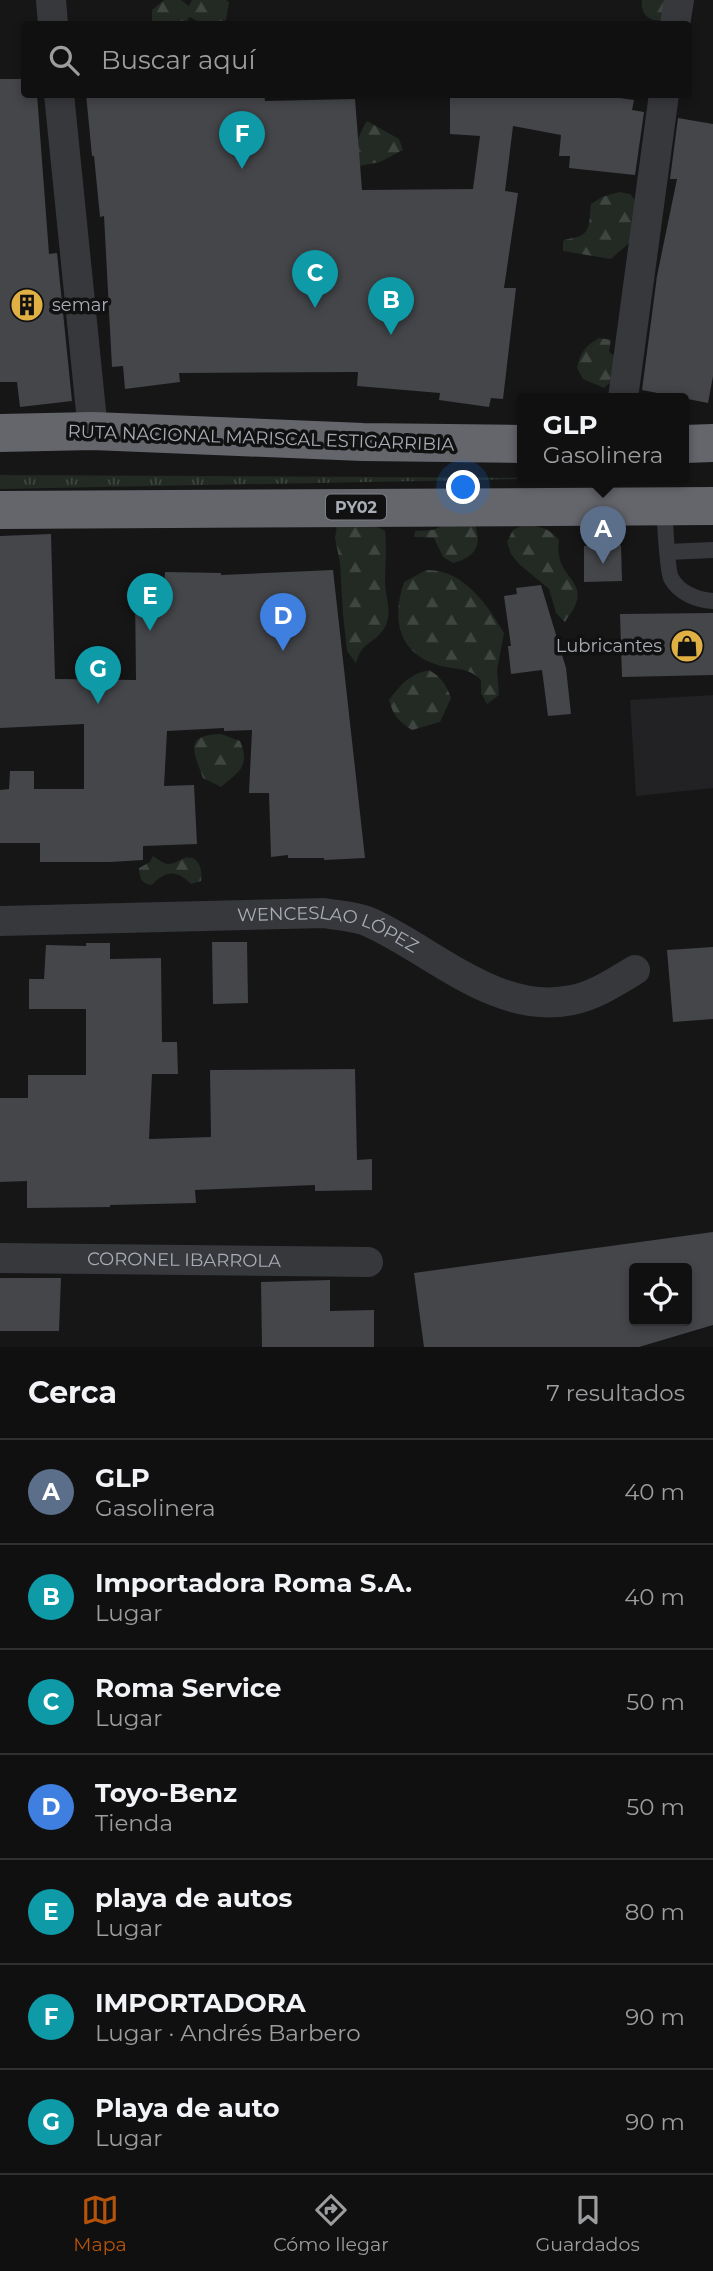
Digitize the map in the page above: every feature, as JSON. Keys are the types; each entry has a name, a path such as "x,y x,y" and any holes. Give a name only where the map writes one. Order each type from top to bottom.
{"highway":[{"name":"RUTA NACIONAL MARISCAL ESTIGARRIBIA","path":"0,433 93,431 363,442 517,444"},
{"path":"689,444 713,443"},
{"name":"PY02","path":"0,510 713,506"}],"street":[{"path":"51,0 53,21"},
{"path":"676,21 679,0"},
{"path":"59,98 93,431"},
{"path":"624,393 663,98"},
{"name":"WENCESLAO LÓPEZ","path":"0,921 324,913 368,921 481,984 511,997 543,1002 572,1000 604,988 635,971"},
{"name":"CORONEL IBARROLA","path":"0,1258 368,1262"}],"lane":[{"path":"664,506 670,577 684,592 702,600 713,601"},
{"path":"668,552 713,550"}],"shaded area":[{"path":"713,695 713,788 636,796 630,700"}],"green space":[{"path":"164,0 181,0 189,6 192,0 229,2 226,20 224,21 197,21 190,17 187,21 152,21 152,10"},
{"path":"642,0 673,0 664,20 659,21 650,19 644,13"},
{"path":"367,121 399,139 403,150 380,162 355,167 357,143"},
{"path":"619,192 630,194 640,206 637,236 611,259 563,251 563,241 584,234 589,222 591,204 602,197"},
{"path":"599,338 611,340 609,352 618,358 620,374 604,388 583,379 577,368 584,350"},
{"path":"0,475 517,478 517,479 0,489"},
{"path":"474,523 478,538 476,549 472,554 453,563 443,557 434,538 414,537 415,531"},
{"path":"373,525 385,531 388,618 379,635 361,651 356,663 347,651 340,562 335,538 337,526"},
{"path":"524,525 544,528 559,540 561,563 578,594 574,608 565,622 556,613 549,589 511,554 507,542 513,530"},
{"path":"426,570 451,575 472,590 504,633 497,670 499,695 487,704 481,693 481,680 475,675 422,658 405,642 399,620 400,595 404,582"},
{"path":"429,670 443,681 451,698 440,722 412,730 397,718 389,700 406,680"},
{"path":"221,734 240,741 244,757 241,768 221,787 203,778 194,746 201,738"},
{"path":"153,856 169,864 185,858 194,859 201,868 201,881 191,884 180,876 171,874 161,877 152,885 143,882 139,868 150,862"}],"building":[{"name":"semar","path":"0,79 21,79 21,98 37,98 49,254 57,253 72,401 20,407 17,382 0,382"},
{"path":"86,98 265,98 265,101 355,99 362,190 473,189 480,136 450,134 450,98 620,98 634,100 632,110 644,112 635,175 569,168 570,156 559,156 561,135 513,126 505,191 518,193 504,288 516,288 503,399 491,398 489,407 439,400 440,393 357,386 358,372 179,373 180,382 125,389 123,366 112,367 104,216 100,217"},
{"path":"678,118 713,124 713,376 708,403 689,399 689,393 642,390 657,276 677,179 670,179"},
{"path":"51,534 55,679 136,680 135,592 164,593 165,572 221,575 333,570 365,858 324,860 288,858 288,855 271,857 269,793 249,793 252,730 224,731 224,728 167,731 164,786 194,785 197,844 143,846 143,860 40,862 40,843 0,843 0,790 9,789 10,771 34,771 34,789 84,789 84,724 0,728 0,536"},
{"path":"621,545 622,581 584,582 584,546"},
{"path":"541,585 566,668 571,714 548,716 542,670 511,674 508,646 511,646 504,596 517,594 516,588"},
{"path":"713,613 713,675 622,677 620,614"},
{"path":"212,942 247,942 248,1003 213,1004"},
{"path":"86,943 110,943 110,959 161,958 162,1042 177,1042 178,1074 152,1074 149,1139 211,1137 210,1070 355,1069 357,1160 372,1159 372,1190 315,1191 315,1185 195,1190 196,1203 27,1208 27,1181 0,1182 0,1098 28,1098 28,1075 86,1075 86,1009 29,1009 29,979 44,979 46,945 86,946"},
{"path":"713,947 713,1019 673,1022 667,950"},
{"path":"713,1232 713,1325 639,1347 424,1347 414,1273"},
{"path":"0,1278 61,1278 59,1331 0,1331"},
{"path":"330,1280 330,1311 374,1310 374,1347 262,1347 261,1282"}],"place":[{"name":"IMPORTADORA","path":"242,169"},
{"name":"semar","path":"27,305"},
{"name":"Roma Service","path":"315,308"},
{"name":"Importadora Roma S.A.","path":"391,335"},
{"name":"GLP","path":"603,564"},
{"name":"playa de autos","path":"150,631"},
{"name":"Lubricantes","path":"687,646"},
{"name":"Toyo-Benz","path":"283,651"},
{"name":"Playa de auto","path":"98,704"}]}
